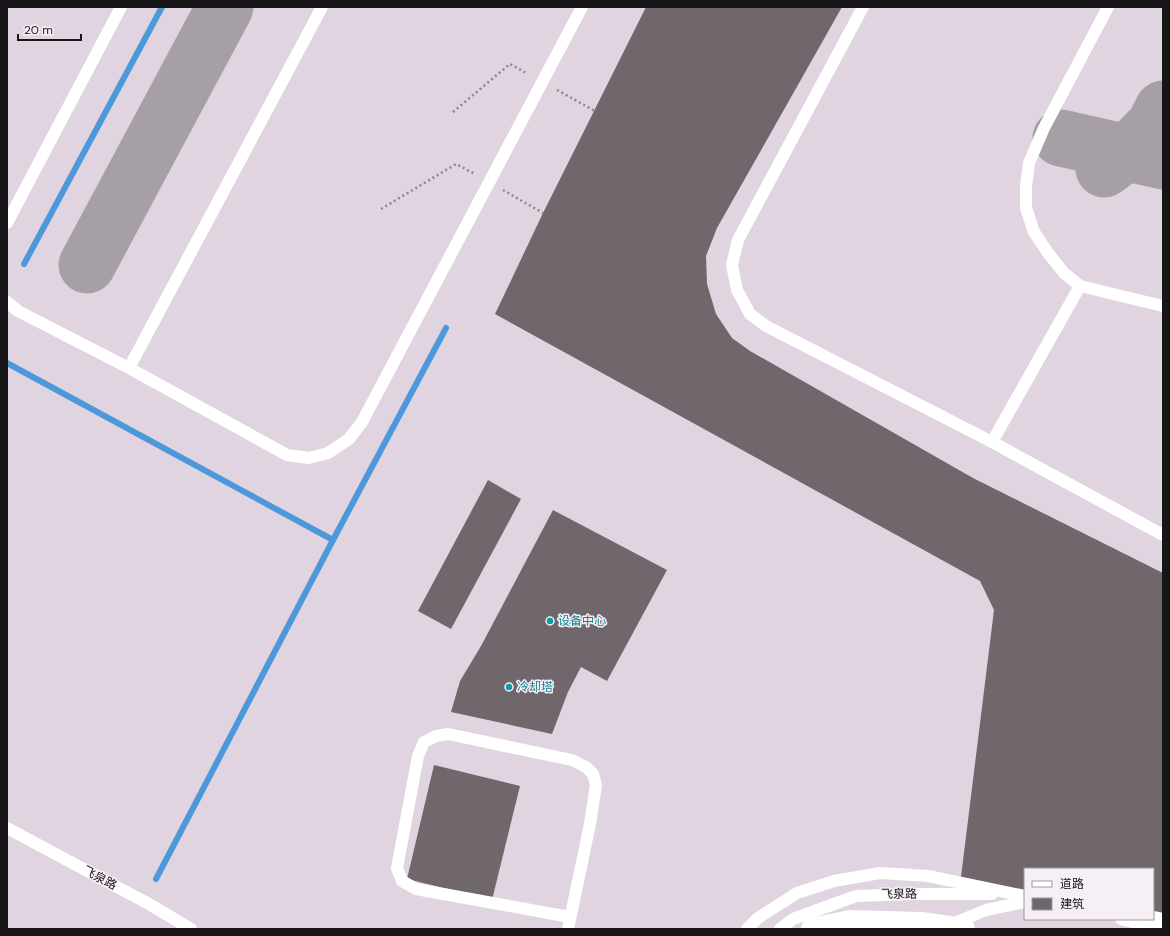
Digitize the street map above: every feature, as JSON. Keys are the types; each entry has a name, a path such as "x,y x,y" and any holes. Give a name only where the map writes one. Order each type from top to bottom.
{"street":[{"path":"812,929 850,921 921,923 964,929"}],"lane":[{"path":"7,223 121,7"},
{"path":"129,368 322,7"},
{"path":"7,302 18,312 129,368 287,455 309,458 328,452 349,439 362,422 582,7"},
{"path":"863,7 738,240 732,266 737,290 750,314 766,326 992,442 1163,535"},
{"path":"1108,7 1044,128 1028,163 1026,208 1034,232 1048,253 1064,273 1080,286 1163,306"},
{"path":"992,442 1080,286"},
{"path":"568,929 590,824 596,785 593,774 586,767 572,760 448,734 436,736 424,742 418,756 401,843 398,868 402,881 416,889 570,916"},
{"name":"飞泉路","path":"7,828 148,904 191,929"},
{"path":"747,929 758,918 796,893 834,881 880,873 928,876 1024,895"},
{"name":"飞泉路","path":"780,929 793,920 856,896 911,894 1024,895"},
{"path":"939,929 986,910 1024,902"},
{"path":"1125,920 1158,929"}],"path":[{"path":"381,209 456,164 476,175"},
{"path":"496,186 543,213"}],"shaded area":[{"path":"7,7 1163,7 1163,929 7,929"}],"building":[{"path":"646,7 842,7 717,228 706,256 707,284 716,314 732,338 750,351 973,478 1163,573 1163,929 1146,920 1154,920 1154,868 1024,868 1024,893 961,877 994,610 980,581 495,314 543,213"},
{"path":"488,480 521,499 451,629 418,611"},
{"name":"设备中心","path":"553,510 667,570 607,681 581,667 568,692 552,734 451,712 460,681 481,646"},
{"path":"434,765 520,786 492,900 407,879"}],"waterway":[{"path":"24,264 162,7"},
{"path":"156,879 333,540 446,328"},
{"path":"7,363 333,540"}],"taxiway":[{"path":"87,265 225,7"},
{"path":"1104,169 1134,147 1155,125 1163,109"},
{"path":"1061,138 1163,161"}],"place":[{"name":"设备中心","path":"550,621"},
{"name":"冷却塔","path":"509,687"}]}
